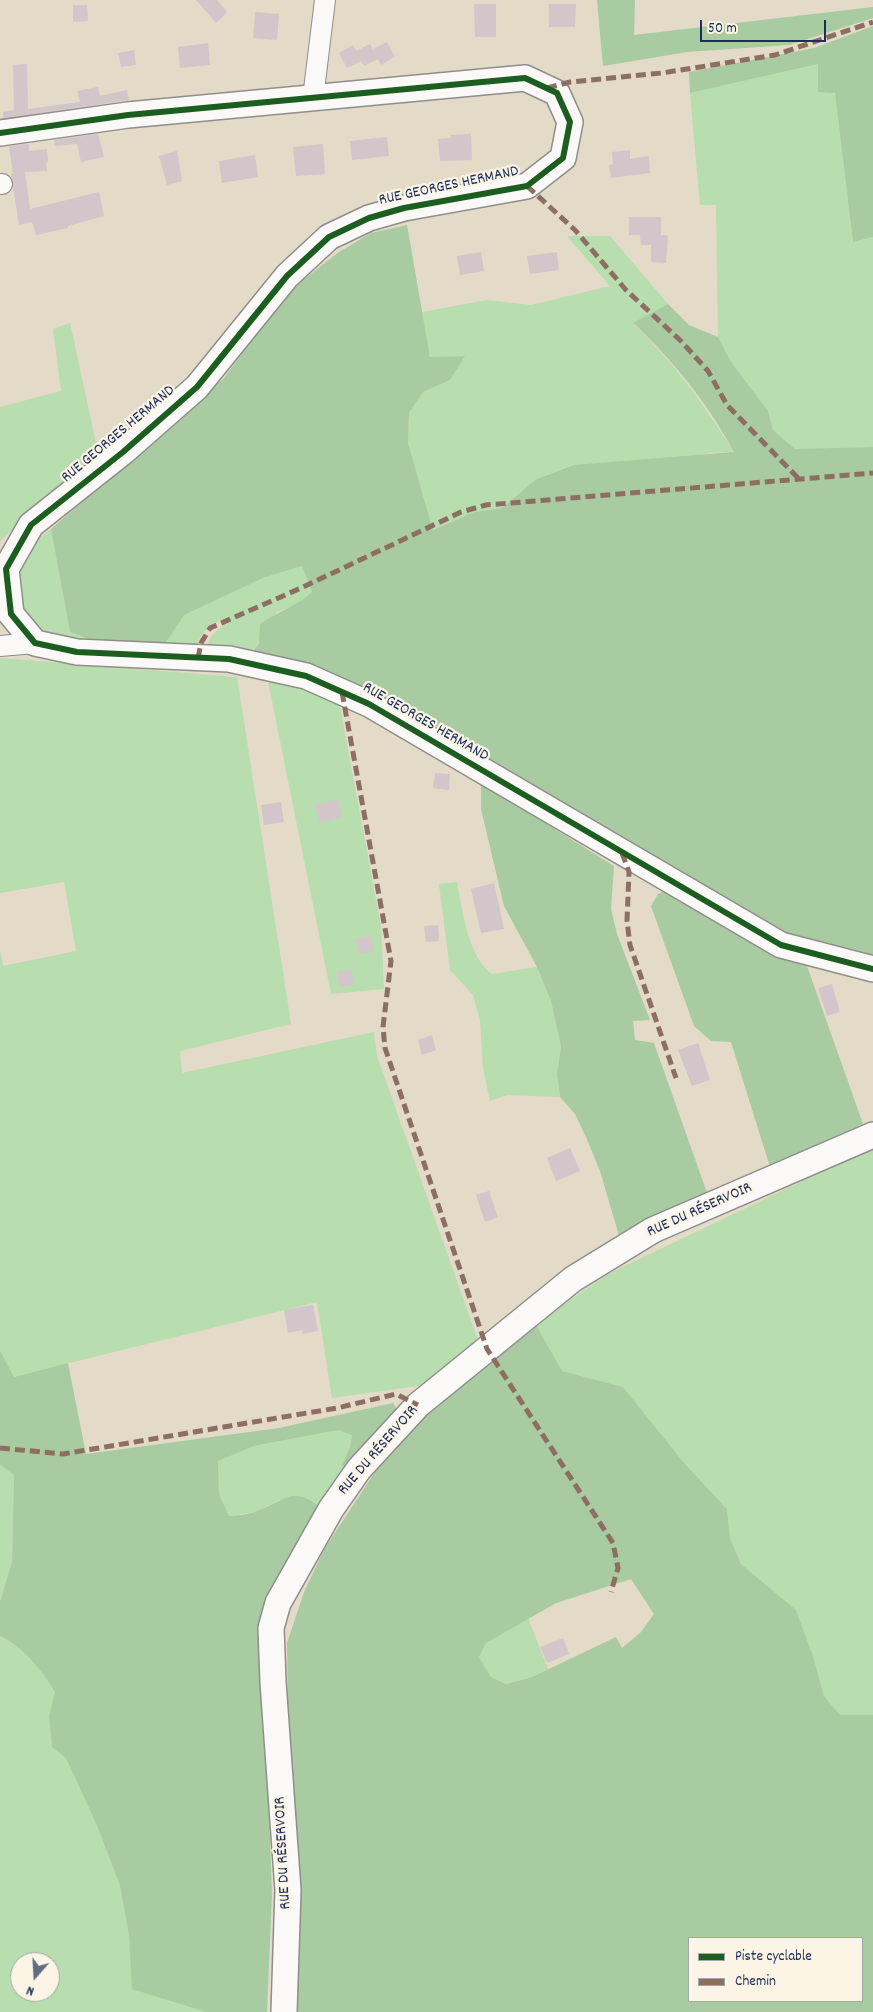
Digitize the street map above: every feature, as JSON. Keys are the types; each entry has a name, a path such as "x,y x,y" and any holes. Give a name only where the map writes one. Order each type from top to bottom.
{"street":[{"path":"313,98 325,0"},
{"name":"RUE GEORGES HERMAND","path":"0,133 128,115 525,78 557,93 570,122 564,158 527,186 404,208 369,218 330,237 287,276 197,387 123,452 31,525 6,569 11,614 35,643 77,652 229,659 306,676 369,704 781,945 873,969"},
{"path":"0,646 35,643"},
{"name":"RUE DU RÉSERVOIR","path":"284,2012 288,1890 273,1682 271,1628 278,1603 331,1508 359,1469 418,1405 573,1279 653,1230 873,1134"}],"green space":[{"path":"597,0 635,0 634,35 873,7 873,18 789,45 687,52 603,66"},
{"path":"873,26 873,237 853,242 835,93 818,92 818,64 690,93 689,72 814,48"},
{"path":"818,64 835,92 853,242 873,237 873,447 795,449 773,430 768,411 731,362 718,337 716,205 700,205 690,93"},
{"path":"407,225 430,357 465,356 450,380 423,392 409,413 408,443 433,530 474,512 502,508 535,480 574,465 734,452 713,417 689,383 633,323 668,304 689,325 718,337 731,362 768,411 773,430 795,449 873,447 873,955 842,953 796,943 251,654 259,643 260,624 312,592 302,566 263,578 184,615 165,644 94,641 70,632 51,529 224,378 286,293 339,252 371,233"},
{"path":"567,236 610,236 668,304 633,324 688,385 734,452 711,453 535,480 502,508 474,512 433,530 408,443 409,413 423,392 450,380 464,356 430,357 422,312 487,300 531,305 610,286"},
{"path":"70,323 98,452 0,541 0,407 61,391 53,329"},
{"path":"51,529 70,632 94,641 55,641 38,633 18,603 16,584 21,558 30,545"},
{"path":"302,566 312,592 300,603 277,612 251,654 208,650 209,641 213,634 227,624 226,618 203,633 196,648 165,644 183,615 263,578"},
{"path":"0,658 237,677 291,1024 180,1051 182,1073 374,1032 377,1056 479,1343 425,1385 332,1398 317,1302 13,1377 0,1351 0,950 3,966 76,951 64,882 0,893"},
{"path":"267,676 306,687 339,702 381,926 384,989 331,994"},
{"path":"481,783 614,866 611,909 617,934 650,1020 633,1021 635,1040 654,1043 707,1193 620,1239 600,1171 586,1137 575,1114 560,1097 557,1075 561,1046 551,1001 537,967 504,906 481,809"},
{"path":"457,882 467,932 477,957 484,967 492,974 537,967 551,1001 561,1046 557,1075 560,1097 507,1095 490,1101 483,1068 480,1020 473,995 450,970 439,884"},
{"path":"664,891 727,922 807,966 863,1124 770,1167 731,1042 711,1041 694,1026 651,906 658,894"},
{"path":"873,1141 873,1715 840,1715 824,1696 814,1659 796,1610 741,1564 730,1538 727,1509 685,1464 623,1387 562,1371 535,1323 610,1273 859,1154"},
{"path":"535,1323 562,1371 623,1387 685,1464 727,1509 730,1538 741,1564 796,1610 814,1659 824,1696 840,1715 873,1715 873,2012 291,2012 287,1643 304,1592 325,1548 375,1472 440,1399","holes":["631,1579 654,1614 641,1632 622,1648 616,1637 532,1677 506,1684 491,1677 479,1657 486,1643 556,1603"]},
{"path":"0,1351 14,1377 68,1363 86,1454 279,1428 393,1403 399,1414 347,1472 342,1465 350,1447 352,1435 338,1430 254,1446 218,1461 219,1494 229,1516 251,1513 283,1499 296,1496 303,1497 321,1508 282,1602 267,1757 272,1894 267,2012 206,2012 132,1989 129,1935 120,1886 98,1828 66,1758 52,1747 49,1716 55,1692 25,1653 0,1636 0,1601 12,1562 14,1475 0,1465"},
{"path":"337,1430 352,1434 350,1447 342,1465 347,1472 321,1508 279,1500 256,1512 229,1516 219,1494 218,1460 254,1446"},
{"path":"0,1465 14,1475 12,1562 0,1600"},
{"path":"528,1618 548,1669 532,1677 505,1684 491,1677 479,1657 486,1643"},
{"path":"0,1636 25,1653 55,1692 49,1716 52,1747 66,1758 98,1828 120,1886 129,1935 133,1989 206,2012 0,2012"}],"building":[{"path":"196,0 217,0 227,12 216,23"},
{"path":"474,4 496,4 496,37 475,37"},
{"path":"549,4 576,4 575,27 549,27"},
{"path":"73,5 87,5 88,21 73,22"},
{"path":"255,12 279,14 277,40 253,38"},
{"path":"387,42 395,57 381,65 373,49"},
{"path":"208,43 210,65 180,68 178,47"},
{"path":"370,44 378,59 364,66 361,61 347,68 339,53 353,45 356,51"},
{"path":"134,50 136,65 121,67 118,53"},
{"path":"27,64 28,109 80,102 77,91 98,87 100,96 127,90 129,100 3,118 3,112 14,110 13,65"},
{"path":"98,134 104,157 81,162 77,144 55,146 54,140"},
{"path":"471,134 472,160 440,161 438,139 451,138 450,135"},
{"path":"387,137 389,156 352,160 350,141"},
{"path":"29,144 29,151 47,149 48,162 46,163 47,171 25,172 30,209 99,192 104,216 68,226 68,228 36,235 32,222 19,225 11,174 15,173 13,173 9,146"},
{"path":"323,144 325,174 296,176 293,147"},
{"path":"630,150 630,159 649,156 650,173 611,178 609,165 613,164 612,152"},
{"path":"177,151 182,181 167,185 159,156"},
{"path":"255,155 258,177 222,183 219,161"},
{"path":"629,217 661,217 661,235 668,235 666,263 651,262 651,245 641,245 640,235 629,235"},
{"path":"481,252 484,271 460,275 457,256"},
{"path":"557,252 559,270 530,274 527,256"},
{"path":"435,773 450,774 449,790 433,788"},
{"path":"338,799 342,817 319,823 315,805"},
{"path":"281,802 284,822 264,825 261,805"},
{"path":"494,883 504,929 481,933 471,889"},
{"path":"438,925 439,941 426,942 424,926"},
{"path":"371,936 373,952 358,953 356,938"},
{"path":"351,969 354,984 340,987 337,972"},
{"path":"832,984 840,1012 827,1016 818,988"},
{"path":"432,1035 436,1050 422,1055 418,1040"},
{"path":"698,1043 710,1080 692,1086 678,1050"},
{"path":"570,1148 580,1171 556,1181 547,1158"},
{"path":"489,1191 498,1217 485,1222 476,1195"},
{"path":"313,1305 318,1331 303,1334 302,1330 288,1333 284,1310"},
{"path":"563,1638 569,1654 547,1663 540,1647"}],"marked path":[{"path":"547,88 570,82 662,73 775,55 873,22"},
{"path":"527,186 575,230 626,290 681,341 708,371 727,405 799,479"},
{"path":"198,658 201,643 210,628 301,588 461,512 486,505 873,473"},
{"path":"342,692 391,961 383,1027 385,1048 487,1349 613,1543 618,1568 611,1592"},
{"path":"622,853 629,872 627,921 630,945 676,1078"},
{"path":"0,1448 63,1454 337,1408 396,1394 418,1405"}],"cycle path":[{"path":"0,133 128,115 525,78 557,93 570,122 563,158 527,186 404,208 369,218 329,237 287,276 197,387 123,452 31,525 6,569 11,614 35,643 77,652 229,659 306,676 369,704 781,945 873,969"}]}
